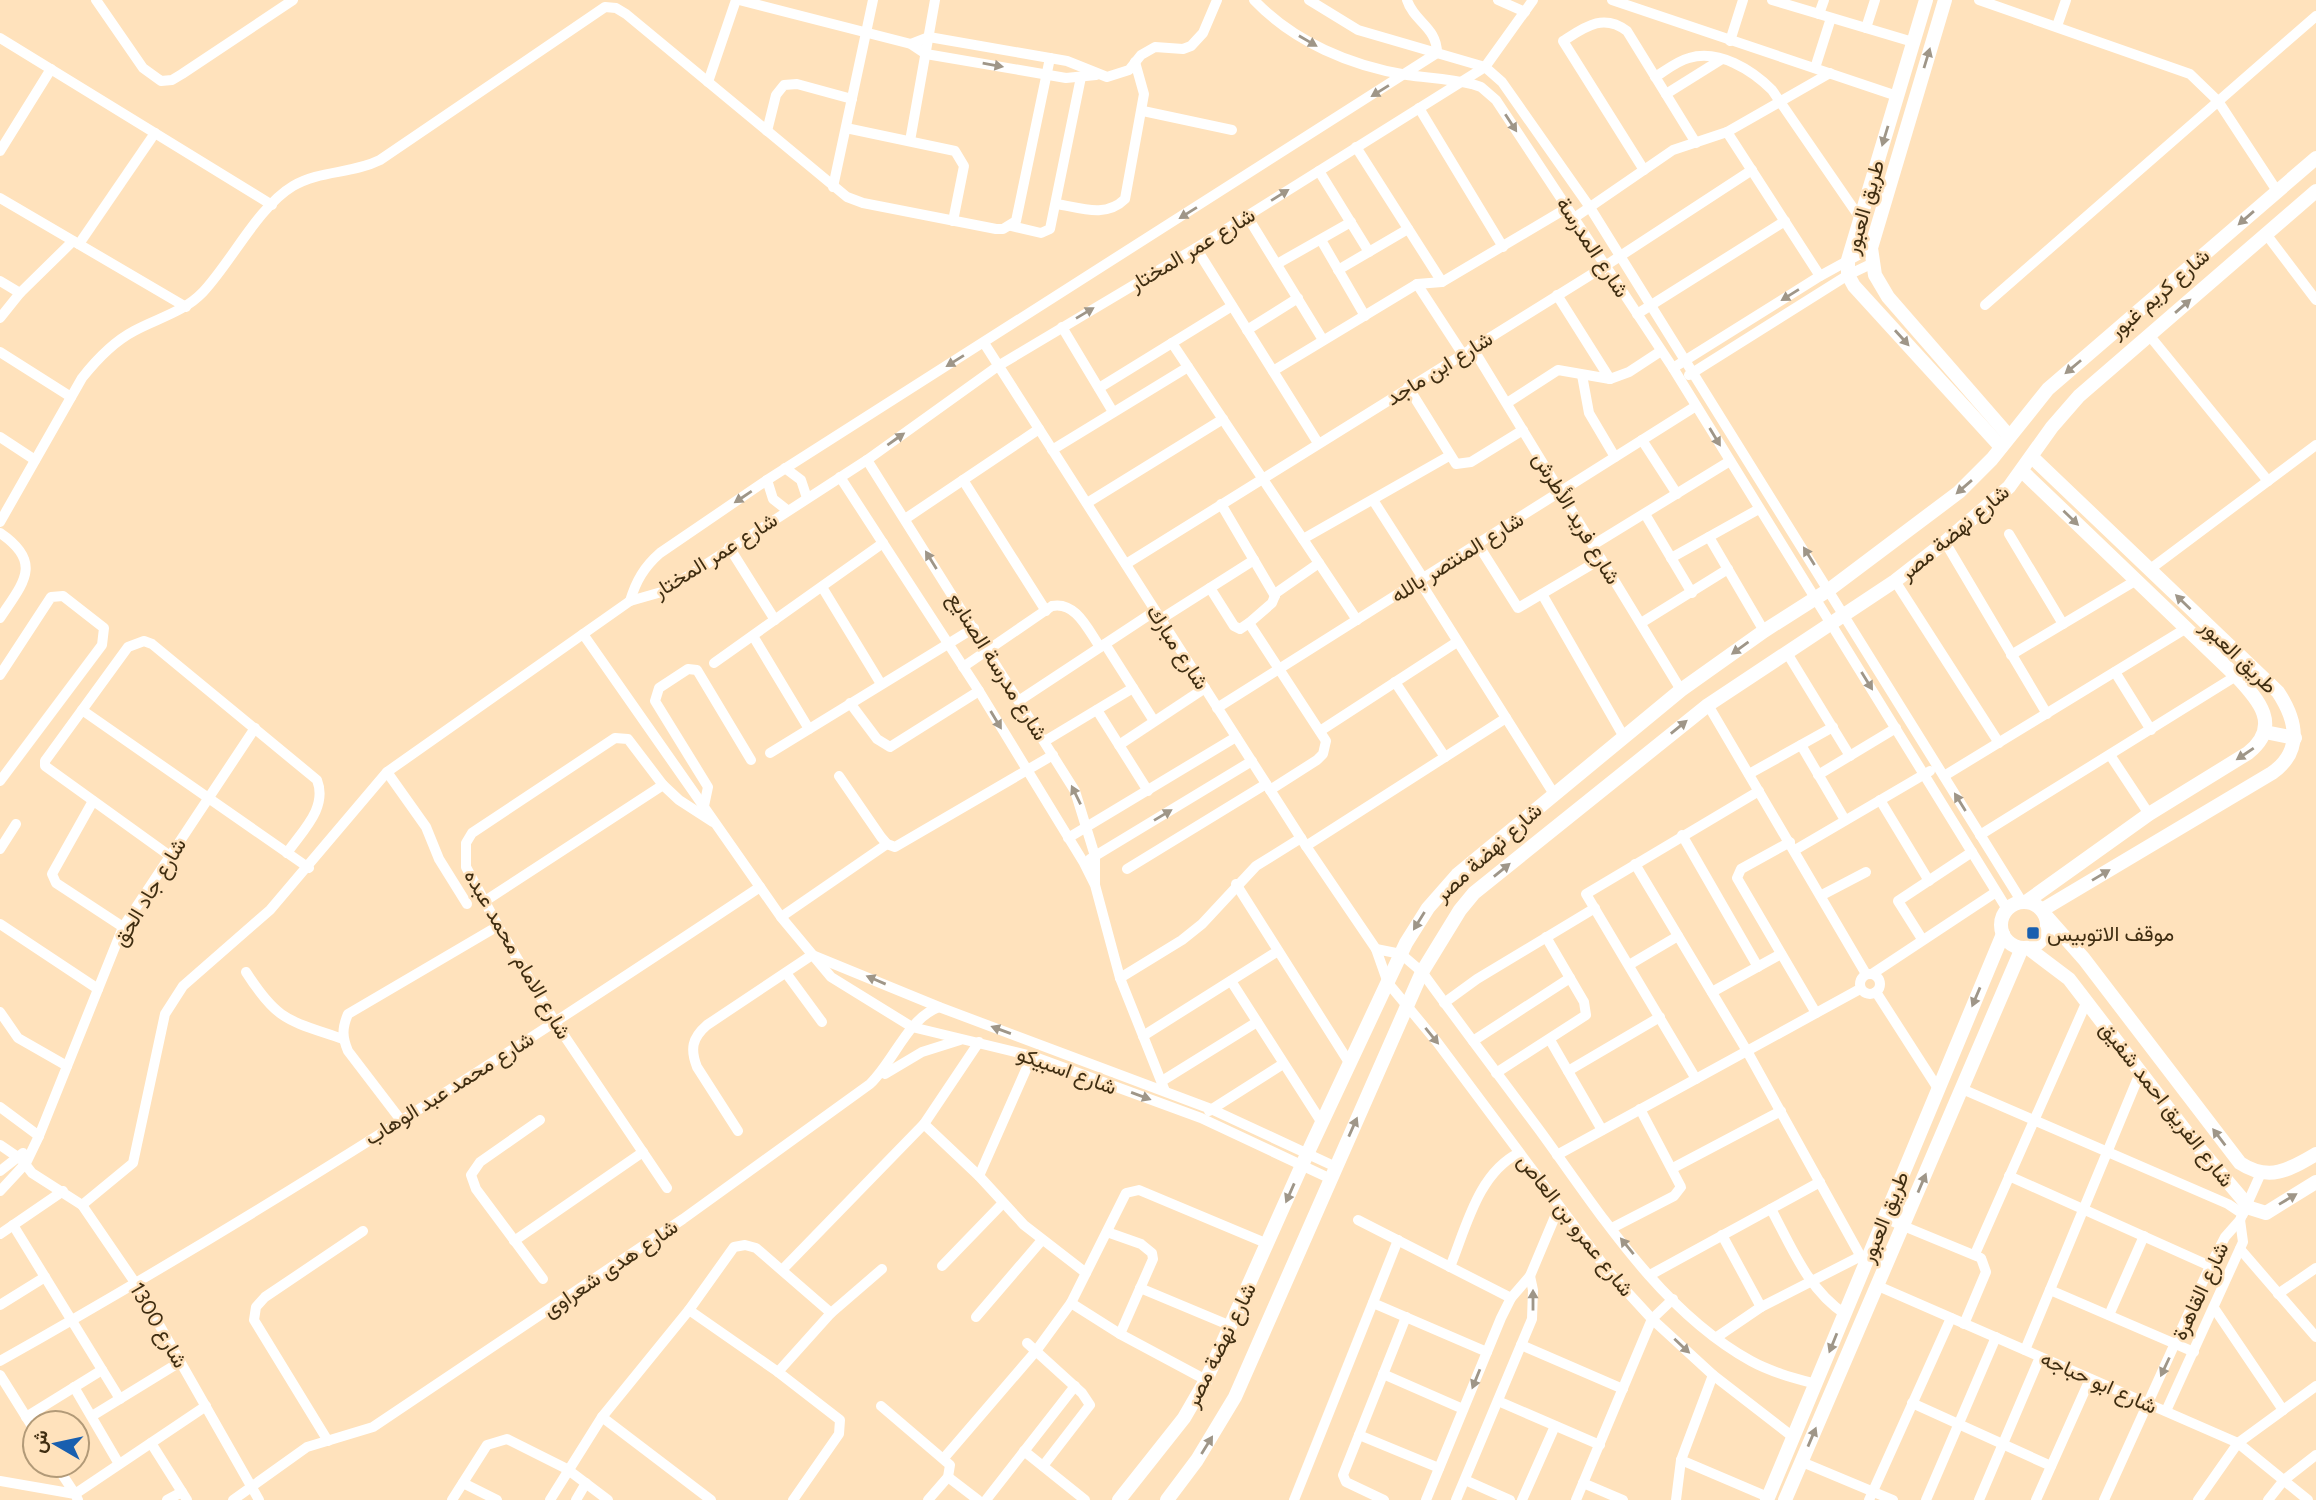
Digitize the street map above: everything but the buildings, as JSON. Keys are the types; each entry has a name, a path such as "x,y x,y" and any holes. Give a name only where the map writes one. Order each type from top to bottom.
{"street":[{"path":"96,0 143,68 161,81 182,74 293,0"},
{"path":"833,187 873,0"},
{"path":"910,141 935,0"},
{"path":"708,82 744,1 866,35 911,44 926,54 1081,78 1118,75 1155,47 1183,49 1191,46 1203,33 1217,0"},
{"name":"شارع المدرسة","path":"1254,0 1289,30 1326,51 1365,66 1406,75 1462,81 1481,87 1496,100 1673,368 2007,909"},
{"path":"1309,0 1358,30 1485,66 1533,0"},
{"path":"1407,0 1414,14 1434,34 1437,53"},
{"path":"1498,0 1525,12"},
{"path":"1612,0 1897,96"},
{"path":"1648,13 1652,0"},
{"path":"1730,41 1743,0"},
{"path":"1772,0 1797,4 1831,18 1913,42"},
{"path":"1819,14 1824,0"},
{"path":"1866,28 1875,0"},
{"name":"طريق العبور","path":"1926,0 1860,218 1848,267 1854,286 2005,441"},
{"name":"طريق العبور","path":"1945,0 1871,248 1871,264 1888,297 2005,441"},
{"path":"1979,0 2181,69 2200,81 2218,100 2277,191"},
{"path":"2057,26 2066,0"},
{"path":"0,522 82,377 114,344 186,307 203,291 272,205 291,187 315,176 354,170 380,160 605,7 616,8 626,14 833,187 863,203 996,229 1010,226 1046,233 1053,224 1081,78"},
{"path":"1985,305 2316,16"},
{"path":"1815,68 1831,18"},
{"path":"1644,170 1563,41 1597,22 1618,24 1627,31 1696,143"},
{"path":"911,44 929,37 1050,58 1075,64 1096,75"},
{"path":"0,38 272,205"},
{"name":"شارع عمر المختار","path":"630,601 640,574 660,553 767,480 1437,53"},
{"path":"1010,226 1018,213 1050,58"},
{"path":"1655,77 1688,58 1722,60 1759,76 1780,101 1860,218"},
{"path":"1666,94 1722,60"},
{"path":"1057,204 1106,211 1117,207 1125,199 1143,111 1144,94 1135,62"},
{"name":"شارع المدرسة","path":"1485,66 1502,82 1589,206 2024,902"},
{"name":"شارع عمر المختار","path":"630,601 665,591 867,460 998,366 1196,248 1485,66"},
{"path":"0,151 51,69"},
{"path":"1574,218 1682,145 1727,132 1830,73"},
{"path":"768,131 776,95 784,85 797,84 852,99"},
{"path":"1419,108 1503,247"},
{"path":"1143,111 1232,130"},
{"path":"846,128 955,151 964,166 953,221"},
{"path":"1727,132 1820,276"},
{"path":"0,318 20,293 76,242 155,133"},
{"path":"1356,147 1442,282"},
{"name":"شارع كريم غبور","path":"2005,441 2054,383 2316,158"},
{"name":"شارع ابن ماجد","path":"1126,564 1605,266 1752,170"},
{"path":"1319,171 1369,252"},
{"name":"شارع كريم غبور","path":"2032,457 2052,427 2079,396 2316,191"},
{"path":"0,198 186,307"},
{"path":"1273,371 1417,284 1442,282 1567,208"},
{"path":"1247,216 1323,341"},
{"path":"1637,314 1785,221"},
{"path":"1277,264 1351,222"},
{"path":"1338,270 1409,229"},
{"path":"2266,234 2316,300"},
{"path":"1321,240 1365,316"},
{"path":"1196,248 1318,443"},
{"path":"1681,381 1848,267 1871,248"},
{"path":"1673,368 1820,276 1848,267 1871,264"},
{"path":"0,281 20,293"},
{"path":"1417,284 1462,353"},
{"path":"1557,295 1610,379"},
{"path":"1247,330 1298,298"},
{"path":"1099,388 1232,306"},
{"path":"1062,327 1113,412"},
{"path":"2149,335 2268,481"},
{"name":"شارع مبارك","path":"984,343 1268,787 1376,949 1388,983"},
{"path":"1172,343 1357,620"},
{"name":"شارع فريد الأطرش","path":"1472,347 1681,690"},
{"path":"1507,403 1558,370 1610,379 1629,372 1661,351"},
{"path":"0,352 71,397"},
{"path":"1052,450 1188,367"},
{"path":"1582,375 1589,413 1615,457"},
{"path":"1408,387 1456,464 1466,464 1523,430"},
{"name":"شارع المنتصر بالله","path":"1217,708 1696,406"},
{"path":"1087,503 1223,419"},
{"path":"905,519 1039,429"},
{"path":"0,437 35,460"},
{"path":"1642,440 1677,494"},
{"name":"شارع نهضة مصر","path":"1119,1500 1184,1418 1206,1380 1401,954 1420,919 1445,887 1553,794 1681,690 1764,631 1830,589 1959,492 2005,441"},
{"path":"2150,570 2316,445"},
{"path":"1303,539 1449,456"},
{"name":"طريق العبور","path":"2032,457 2278,692 2292,716 2295,738"},
{"name":"شارع نهضة مصر","path":"1167,1500 1197,1460 1235,1397 1422,972 1474,893 1708,705 1895,581 1945,542 2009,487 2032,457"},
{"name":"شارع مدرسة الصنايع","path":"867,460 1075,791 1096,856 1095,885"},
{"path":"1593,545 1730,461"},
{"path":"785,468 801,480 807,498"},
{"name":"طريق العبور","path":"2022,471 2236,676 2260,706 2266,719 2265,732"},
{"name":"شارع مدرسة الصنايع","path":"840,477 979,691 1084,863 1095,885 1120,978 1163,1086"},
{"path":"767,480 773,499 787,510"},
{"path":"963,480 1046,611"},
{"path":"1373,500 1457,642 1553,794"},
{"path":"1221,504 1276,596"},
{"path":"1671,558 1759,509"},
{"path":"1644,514 1692,593"},
{"path":"0,533 15,543 27,565 26,577 0,618"},
{"path":"2009,534 2063,624"},
{"path":"1709,537 1764,631"},
{"path":"1945,542 2047,714"},
{"path":"714,663 883,543"},
{"path":"1477,543 1518,608 1601,559"},
{"path":"729,547 775,620"},
{"path":"1020,701 1102,646 1210,588 1254,559"},
{"path":"1210,588 1234,626 1240,629 1272,604 1276,596 1320,563"},
{"path":"1641,623 1728,569"},
{"path":"1895,581 1999,743"},
{"path":"2011,655 2135,581"},
{"path":"822,586 881,684"},
{"path":"1542,594 1624,737"},
{"path":"0,675 51,597 63,596 104,628 102,645 0,781"},
{"path":"82,1205 133,1163 160,1031 172,999 183,986 270,910 309,868 387,772 630,601"},
{"path":"963,667 1052,606 1069,606 1102,646 1154,721"},
{"path":"1127,869 1323,754 1326,741 1249,623"},
{"path":"770,753 974,628"},
{"path":"1944,776 2185,629"},
{"name":"شارع اسبيكو","path":"583,634 781,917 837,981 912,1027 1032,1056 1305,1159"},
{"path":"753,636 809,729"},
{"path":"170,856 45,766 45,761 128,647 144,641 152,644 310,773 320,790 317,810 287,853"},
{"path":"1320,731 1457,642"},
{"path":"1787,653 1850,756"},
{"path":"704,806 708,787 655,701 659,688 688,669 697,670 751,760"},
{"path":"2115,672 2151,730"},
{"path":"1980,835 2236,676"},
{"path":"1395,682 1445,757"},
{"path":"1045,741 1133,688"},
{"path":"1119,745 1205,688"},
{"path":"850,703 877,739 890,747 979,691"},
{"path":"1708,705 1869,974 1879,980 1876,992 1937,1087"},
{"path":"82,710 309,868"},
{"path":"1097,710 1148,791"},
{"path":"1120,978 1202,924 1236,884 1256,866 1304,842 1506,718"},
{"path":"1749,774 1833,727"},
{"name":"شارع جاد الحق","path":"37,1140 122,927 255,728"},
{"path":"1818,775 1896,728"},
{"path":"2265,732 2295,738 2287,758 2272,773 2044,913 2045,936 2025,948 2007,941 2001,924 2007,909 2024,902 2149,814 2248,753 2265,732"},
{"path":"1068,838 1236,737"},
{"name":"شارع الامام محمد عبده","path":"667,1188 555,1022 498,926 466,867 464,855 472,833 615,738 628,739 663,785 679,800 716,824"},
{"path":"1801,745 1845,821"},
{"path":"781,917 887,844 904,844 1053,755"},
{"path":"2110,755 2149,814"},
{"path":"1084,863 1252,761"},
{"path":"1816,1013 1738,881 1737,874 1741,869 1845,821 1938,766"},
{"path":"387,772 426,827 439,859 467,904"},
{"path":"839,776 887,844"},
{"path":"485,901 663,785"},
{"path":"1696,1079 1586,894 1759,791"},
{"path":"1880,800 1929,881"},
{"path":"93,801 52,874 56,883 122,927"},
{"path":"0,849 16,824"},
{"path":"1682,835 1758,967"},
{"path":"1922,939 1898,901 1972,852"},
{"path":"1635,864 1747,1051 1863,1260 1761,1307 1717,1337"},
{"path":"1822,895 1867,872"},
{"path":"1236,884 1350,1065"},
{"name":"شارع محمد عبد الوهاب","path":"0,1361 136,1284 555,1022 760,887"},
{"path":"1860,989 1860,981 1869,974 1996,892"},
{"path":"2024,902 2044,913"},
{"path":"1444,1003 1595,908"},
{"name":"شارع الفريق احمد شفيق","path":"2044,913 2084,959 2231,1154 2250,1170 2262,1173 2286,1171 2316,1154"},
{"path":"0,924 98,989"},
{"path":"400,1119 348,1051 343,1039 343,1026 348,1014 498,926"},
{"name":"طريق العبور","path":"1768,1499 1845,1314 1863,1260 1884,1218 2003,934"},
{"path":"1629,965 1678,936"},
{"path":"1496,1073 1586,1015 1586,1006 1546,937"},
{"name":"طريق العبور","path":"1785,1500 2025,948"},
{"name":"شارع الفريق احمد شفيق","path":"2025,948 2069,979 2243,1213 2266,1213 2314,1188"},
{"path":"1376,949 1401,954"},
{"path":"1143,1035 1278,951"},
{"name":"شارع عمرو بن العاص","path":"1401,954 1422,972 1612,1228 1673,1299 1717,1337 1752,1362 1816,1384"},
{"path":"1712,992 1781,954"},
{"path":"738,1131 697,1067 693,1044 698,1033 707,1025 812,955"},
{"name":"شارع اسبيكو","path":"812,955 939,1007 1163,1086 1333,1173"},
{"path":"246,972 267,1004 282,1017 343,1039"},
{"path":"786,973 822,1022"},
{"path":"1473,1041 1570,978"},
{"path":"1231,981 1322,1124"},
{"name":"شارع عمرو بن العاص","path":"1388,983 1608,1271 1713,1374 1793,1437"},
{"path":"1557,1155 1860,989"},
{"path":"1860,989 1866,994 1876,992"},
{"path":"1975,1255 2087,1001"},
{"name":"شارع هدى شعراوى","path":"233,1500 307,1447 358,1434 383,1420 683,1219 870,1084 887,1067 912,1027 924,1014 939,1007"},
{"path":"0,1013 18,1038 67,1066"},
{"path":"1568,1071 1660,1017"},
{"path":"1163,1086 1256,1022"},
{"path":"870,1084 922,1052 962,1039"},
{"path":"1550,1040 1602,1130"},
{"path":"783,1269 924,1124 978,1042"},
{"path":"979,1176 1032,1056"},
{"path":"1201,1118 1283,1064"},
{"path":"2025,1350 2140,1073"},
{"path":"1962,1089 2228,1204 2243,1213 2262,1173"},
{"path":"0,1107 37,1140 22,1160 17,1174 0,1191"},
{"path":"1612,1228 1677,1193 1681,1183 1640,1109"},
{"path":"1673,1168 1781,1111"},
{"path":"540,1120 480,1162 471,1175 476,1189 542,1279"},
{"path":"924,1124 979,1176 1002,1204 1042,1240 1086,1273"},
{"name":"شارع 1300","path":"0,1145 22,1160 32,1173 82,1205 136,1284 259,1500"},
{"path":"514,1241 643,1152"},
{"path":"1450,1267 1490,1176 1506,1159 1519,1153"},
{"path":"2,1168 22,1160"},
{"path":"2,1168 17,1174 32,1173"},
{"path":"2010,1176 2210,1266"},
{"path":"1650,1275 1820,1182"},
{"path":"944,1458 1036,1351 1071,1303 1124,1196 1139,1190 1268,1244"},
{"path":"0,1234 63,1191"},
{"path":"942,1266 1002,1204"},
{"path":"1426,1500 1511,1298 1530,1276 1559,1208"},
{"path":"1770,1209 1812,1283 1827,1300 1845,1314"},
{"name":"شارع القاهرة","path":"2166,1412 2243,1242 2243,1213"},
{"name":"شارع القاهرة","path":"2104,1500 2210,1266 2225,1237 2243,1213"},
{"path":"1884,1218 1975,1255 1985,1265 1986,1272 1965,1324"},
{"path":"1359,1220 1511,1298"},
{"path":"13,1225 120,1399"},
{"path":"328,1441 254,1320 256,1307 265,1297 363,1231"},
{"path":"1107,1232 1141,1244 1152,1253 1153,1259 1120,1334"},
{"path":"1722,1235 1761,1307"},
{"path":"2109,1315 2144,1236"},
{"path":"976,1317 1042,1240"},
{"path":"1294,1500 1398,1240"},
{"path":"550,1500 601,1417 689,1310 734,1247 745,1245 756,1248 831,1313"},
{"path":"2240,1249 2316,1337"},
{"path":"2278,1294 2316,1268"},
{"path":"778,1372 831,1313 881,1269"},
{"path":"1456,1500 1521,1345 1534,1305 1530,1276"},
{"path":"0,1305 45,1277"},
{"name":"شارع ابو حباجه","path":"1878,1286 2238,1443 2308,1500"},
{"path":"1140,1288 1231,1326"},
{"path":"2050,1290 2193,1352"},
{"path":"1576,1500 1653,1318 1673,1299"},
{"path":"1071,1303 1120,1334 1206,1380"},
{"path":"1373,1303 1487,1352"},
{"path":"2214,1308 2283,1410"},
{"path":"689,1310 833,1414 842,1427 793,1500"},
{"path":"1384,1500 1370,1497 1343,1478 1406,1317"},
{"path":"1871,1496 1951,1318"},
{"path":"1926,1500 1996,1338"},
{"path":"1027,1343 1088,1399 1088,1409 1043,1466"},
{"path":"1521,1345 1623,1389"},
{"path":"1979,1500 2040,1357"},
{"path":"92,1416 180,1362"},
{"path":"39,1409 102,1370"},
{"path":"1383,1374 1463,1409"},
{"path":"1676,1500 1681,1460 1713,1374"},
{"path":"0,1375 21,1409"},
{"path":"2036,1500 2090,1378"},
{"path":"986,1500 1075,1386"},
{"path":"2198,1500 2238,1443 2316,1386"},
{"path":"74,1387 119,1464"},
{"path":"1498,1401 1600,1445"},
{"path":"1912,1404 2051,1466"},
{"path":"0,1482 76,1497 119,1464 206,1406"},
{"path":"881,1406 950,1465 948,1477 928,1500"},
{"path":"601,1417 711,1500"},
{"path":"1522,1500 1555,1426"},
{"path":"1359,1435 1439,1468"},
{"path":"452,1500 487,1445 500,1439 514,1441 567,1469 608,1500"},
{"path":"151,1443 184,1496 167,1500"},
{"path":"1024,1451 1085,1500"},
{"path":"2267,1500 2284,1480 2316,1455"},
{"path":"1681,1460 1768,1499"},
{"path":"1802,1462 1871,1496 1894,1500"},
{"path":"948,1477 978,1500"},
{"path":"65,1479 76,1497"},
{"path":"1465,1480 1510,1500"},
{"path":"463,1483 497,1500"},
{"path":"576,1500 586,1483"},
{"path":"1583,1483 1623,1500"}],"place":[{"name":"موقف الاتوبيس","path":"2033,933"}]}
